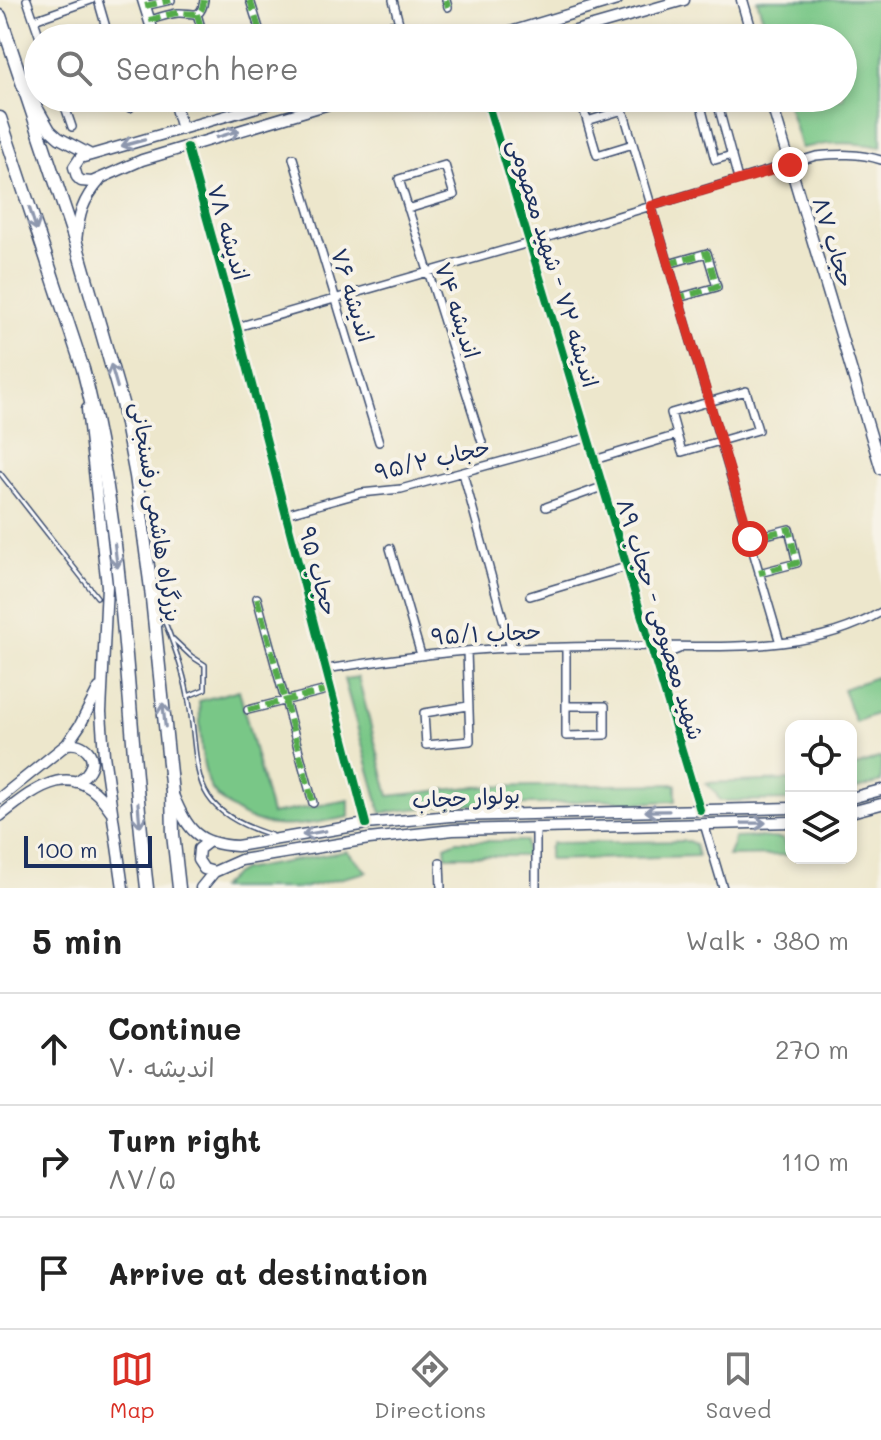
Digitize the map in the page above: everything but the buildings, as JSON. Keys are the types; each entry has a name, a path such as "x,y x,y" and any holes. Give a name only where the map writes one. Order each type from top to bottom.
{"highway":[{"name":"بزرگراه هاشمی رفسنجانی","path":"0,16 24,84"},
{"name":"بزرگراه هاشمی رفسنجانی","path":"33,112 76,243 122,403 136,476 151,589 179,888"},
{"name":"بزرگراه هاشمی رفسنجانی","path":"0,118 93,408 121,591 135,781 147,888"}],"main road":[{"path":"537,24 617,0"},
{"path":"600,24 684,0"},
{"path":"742,0 749,24"},
{"path":"144,3 150,24"},
{"path":"40,112 50,130 59,138 91,155"},
{"path":"177,112 182,129"},
{"path":"240,112 80,158 74,167 77,177 86,182 101,178 142,160 303,112"},
{"name":"حجاب ۸۷","path":"774,112 881,469"},
{"path":"76,243 84,203 101,178"},
{"path":"83,369 107,586 101,712 104,755 123,888"},
{"path":"0,798 67,744 102,683"},
{"path":"67,744 85,747 91,758 89,770 76,782"},
{"path":"0,816 45,784 76,782 102,797 115,817"},
{"path":"857,796 881,790"},
{"path":"172,793 186,824 208,842 199,849 198,860 204,869 214,872 201,888"},
{"path":"857,810 881,804"},
{"name":"بولوار حجاب","path":"208,842 237,846 366,824 450,816 785,808"},
{"path":"700,810 704,824"},
{"name":"بولوار حجاب","path":"214,872 241,860 343,842 453,830 785,822"}],"street":[{"path":"27,0 35,24"},
{"path":"34,20 91,0"},
{"path":"98,0 105,24"},
{"path":"144,3 171,0"},
{"path":"149,20 180,12 197,14 203,8 204,0"},
{"path":"250,0 258,24"},
{"path":"393,0 399,23 395,24"},
{"path":"197,14 200,24"},
{"path":"67,112 72,127"},
{"name":"اندیشه ۷۲ - شهید معصومی","path":"490,112 587,438"},
{"path":"584,112 597,155 633,144"},
{"path":"587,121 616,112"},
{"path":"624,112 780,643"},
{"path":"703,112 715,160 732,155"},
{"path":"720,112 738,179"},
{"name":"اندیشه ۷۸","path":"187,147 237,327"},
{"path":"237,327 816,156 843,154 881,160"},
{"name":"اندیشه ۷۶","path":"293,158 379,442"},
{"name":"اندیشه ۷۴","path":"408,209 454,195 445,165 399,179 408,209 427,272 485,452"},
{"path":"668,264 707,253 717,287 678,298"},
{"name":"حجاب ۹۵","path":"237,327 366,824"},
{"path":"746,391 758,430 682,452 671,413 709,402 746,391"},
{"path":"594,460 677,435"},
{"name":"شهید معصومی - حجاب ۸۹","path":"587,438 700,810"},
{"name":"حجاب ۹۵/۲","path":"285,514 361,493 401,489 587,438"},
{"path":"463,473 511,648"},
{"path":"546,507 602,487"},
{"path":"750,539 789,529 797,563 759,573"},
{"path":"390,548 421,655"},
{"path":"530,596 626,567"},
{"path":"257,598 313,803"},
{"name":"حجاب ۹۵/۱","path":"326,669 421,655 511,648 766,645 845,630 881,612"},
{"path":"566,647 566,706 566,736 605,735 605,706 566,706"},
{"path":"660,680 664,655 690,647"},
{"path":"467,651 470,741 426,745 424,713 468,706"},
{"path":"248,710 331,689"},
{"path":"704,824 723,888"},
{"path":"536,827 536,888"},
{"path":"440,862 441,888"}],"lane":[{"path":"0,473 97,597"},
{"path":"151,589 171,637 188,696 199,775 205,793 228,817 282,839"},
{"path":"171,637 205,665 205,689 188,696"}],"green space":[{"path":"757,0 881,0 881,147 841,143 801,148 790,112 857,112 857,24 765,24"},
{"path":"358,677 389,796 471,787 676,784 676,801 633,803 603,799 545,804 446,805 381,813 344,679"},
{"path":"876,677 881,690 881,712 854,720 843,689"},
{"path":"239,690 271,814 349,800 349,817 303,825 274,825 245,817 216,795 204,766 199,701"},
{"path":"881,757 881,782 857,789 857,766"},
{"path":"785,780 785,800 720,801 706,783"},
{"path":"734,838 783,839 785,855 728,856"},
{"path":"457,841 526,841 526,856 446,856 445,846"},
{"path":"688,841 695,844 698,856 549,860 552,843"},
{"path":"347,851 367,872 302,888 219,888 242,870"}],"marked path":[{"path":"145,6 171,0"},
{"path":"149,20 174,14 198,13 204,0"},
{"path":"250,0 258,24"},
{"path":"446,0 448,7"},
{"path":"197,14 200,24"},
{"path":"395,24 399,23"},
{"path":"668,264 707,253 717,287 678,298"},
{"path":"750,539 789,529 797,563 759,573"},
{"path":"257,598 313,803"},
{"path":"248,710 331,689"}],"cycle path":[{"path":"490,112 700,810"},
{"path":"187,147 366,824"}],"route":[{"path":"750,539 651,206 790,165"}]}
